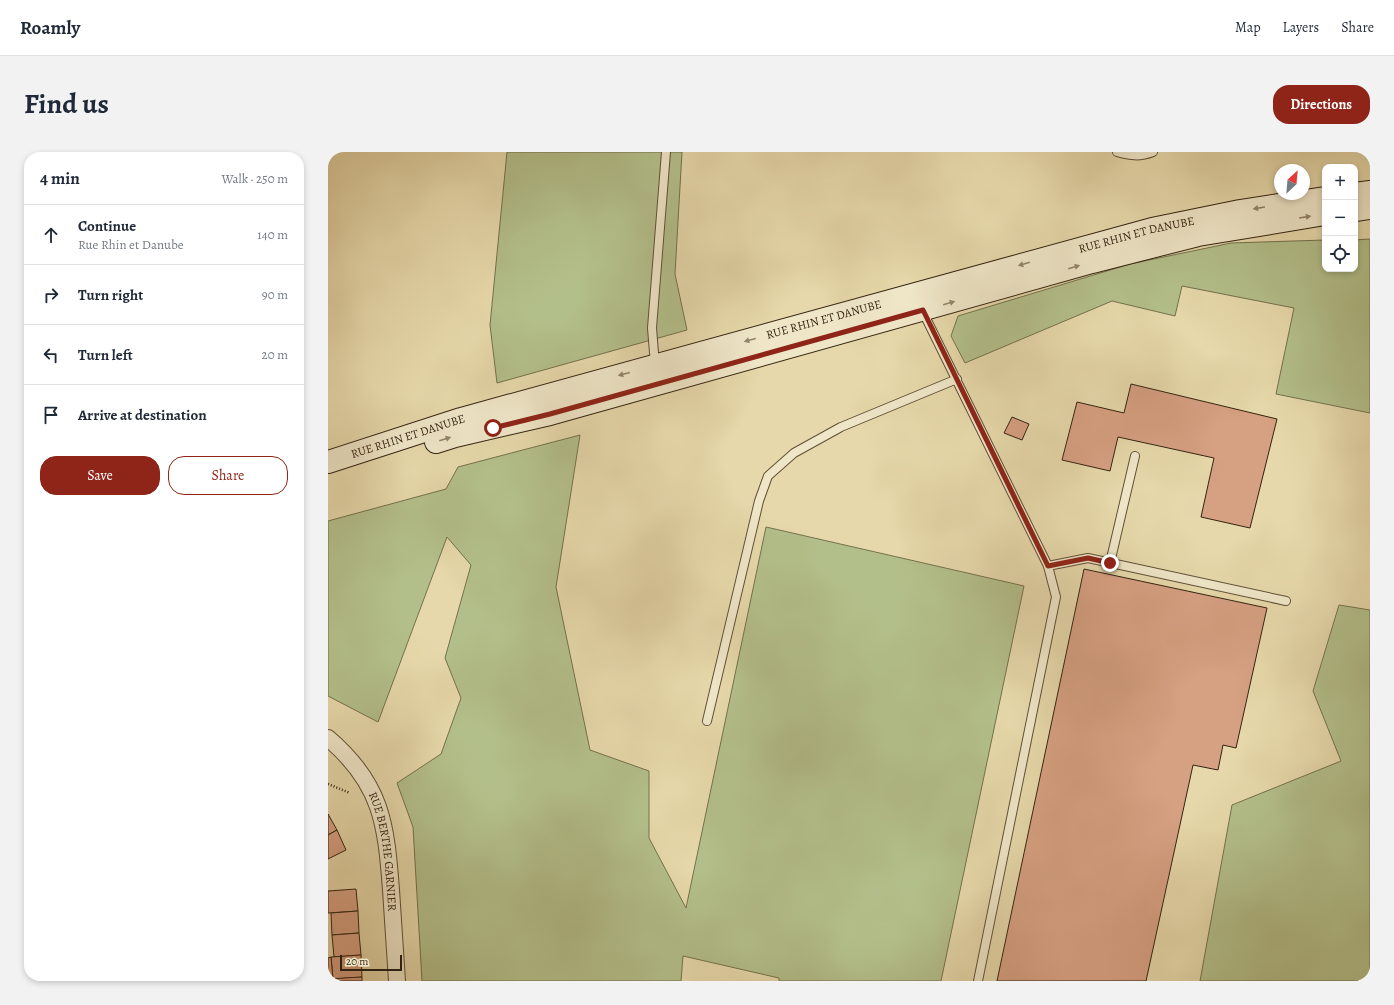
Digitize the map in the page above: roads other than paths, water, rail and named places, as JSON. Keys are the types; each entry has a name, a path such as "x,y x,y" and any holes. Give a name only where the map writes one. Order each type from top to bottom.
{"main road":[{"path":"1358,194 1370,192"},
{"name":"RUE RHIN ET DANUBE","path":"328,477 455,436 550,414 919,302 1152,229 1240,211 1322,198"},
{"path":"1358,210 1370,208"},
{"name":"RUE RHIN ET DANUBE","path":"328,462 461,419 656,366 919,302 1092,262 1198,235 1322,214"}],"street":[{"name":"RUE BERTHE GARNIER","path":"328,738 349,758 363,776 381,813 388,850 397,981"}],"lane":[{"path":"656,366 652,328 666,152"},
{"path":"1117,152 1130,156 1142,156 1153,152"},
{"path":"919,302 1048,566 1056,596 978,981"},
{"path":"707,721 759,501 768,476 794,453 841,427 957,380"},
{"path":"1110,563 1135,456"},
{"path":"1048,566 1088,558 1286,601"}]}
